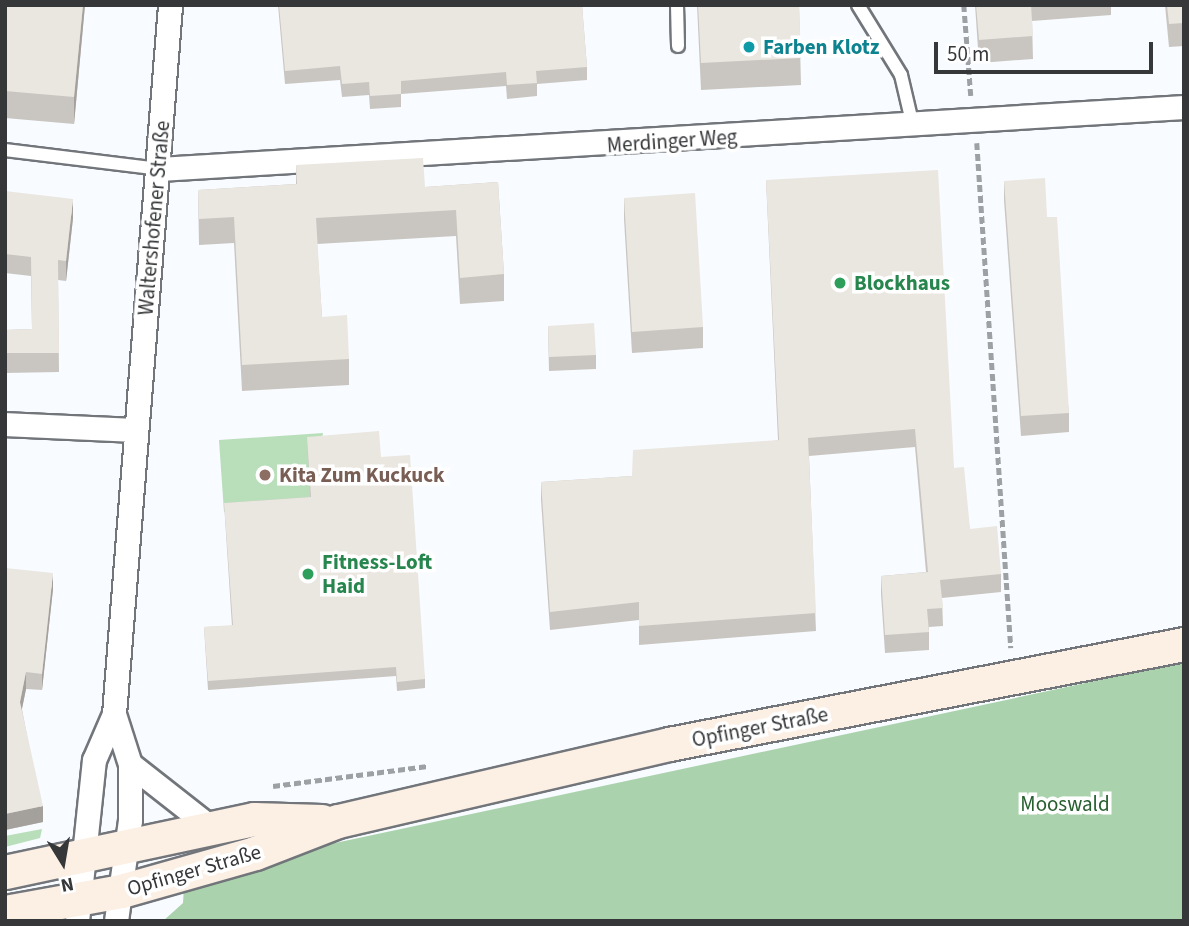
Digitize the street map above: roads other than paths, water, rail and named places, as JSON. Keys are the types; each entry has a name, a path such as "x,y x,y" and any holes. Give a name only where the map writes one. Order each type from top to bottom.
{"main road":[{"name":"Opfinger Straße","path":"5,912 118,906 338,821 669,744 1184,644"},
{"name":"Opfinger Straße","path":"5,872 209,826 254,819 338,821"}],"street":[{"name":"Waltershofener Straße","path":"78,910 94,760 114,714 170,5"},
{"name":"Merdinger Weg","path":"159,169 913,126 976,119 1184,107"},
{"path":"5,424 135,430"},
{"name":"Waltershofener Straße","path":"114,714 130,764 127,844 118,906"},
{"name":"Opfinger Straße","path":"130,764 180,808 209,826"}],"lane":[{"path":"677,5 678,46"},
{"path":"858,5 901,75 913,126"},
{"path":"5,150 159,169"}],"place":[{"name":"Farben Klotz","path":"749,47"},
{"name":"Blockhaus","path":"840,283"},
{"name":"Kita Zum Kuckuck","path":"265,475"},
{"name":"Fitness-Loft Haid","path":"308,574"}],"park label":[{"name":"Mooswald","path":"1065,804"}]}
